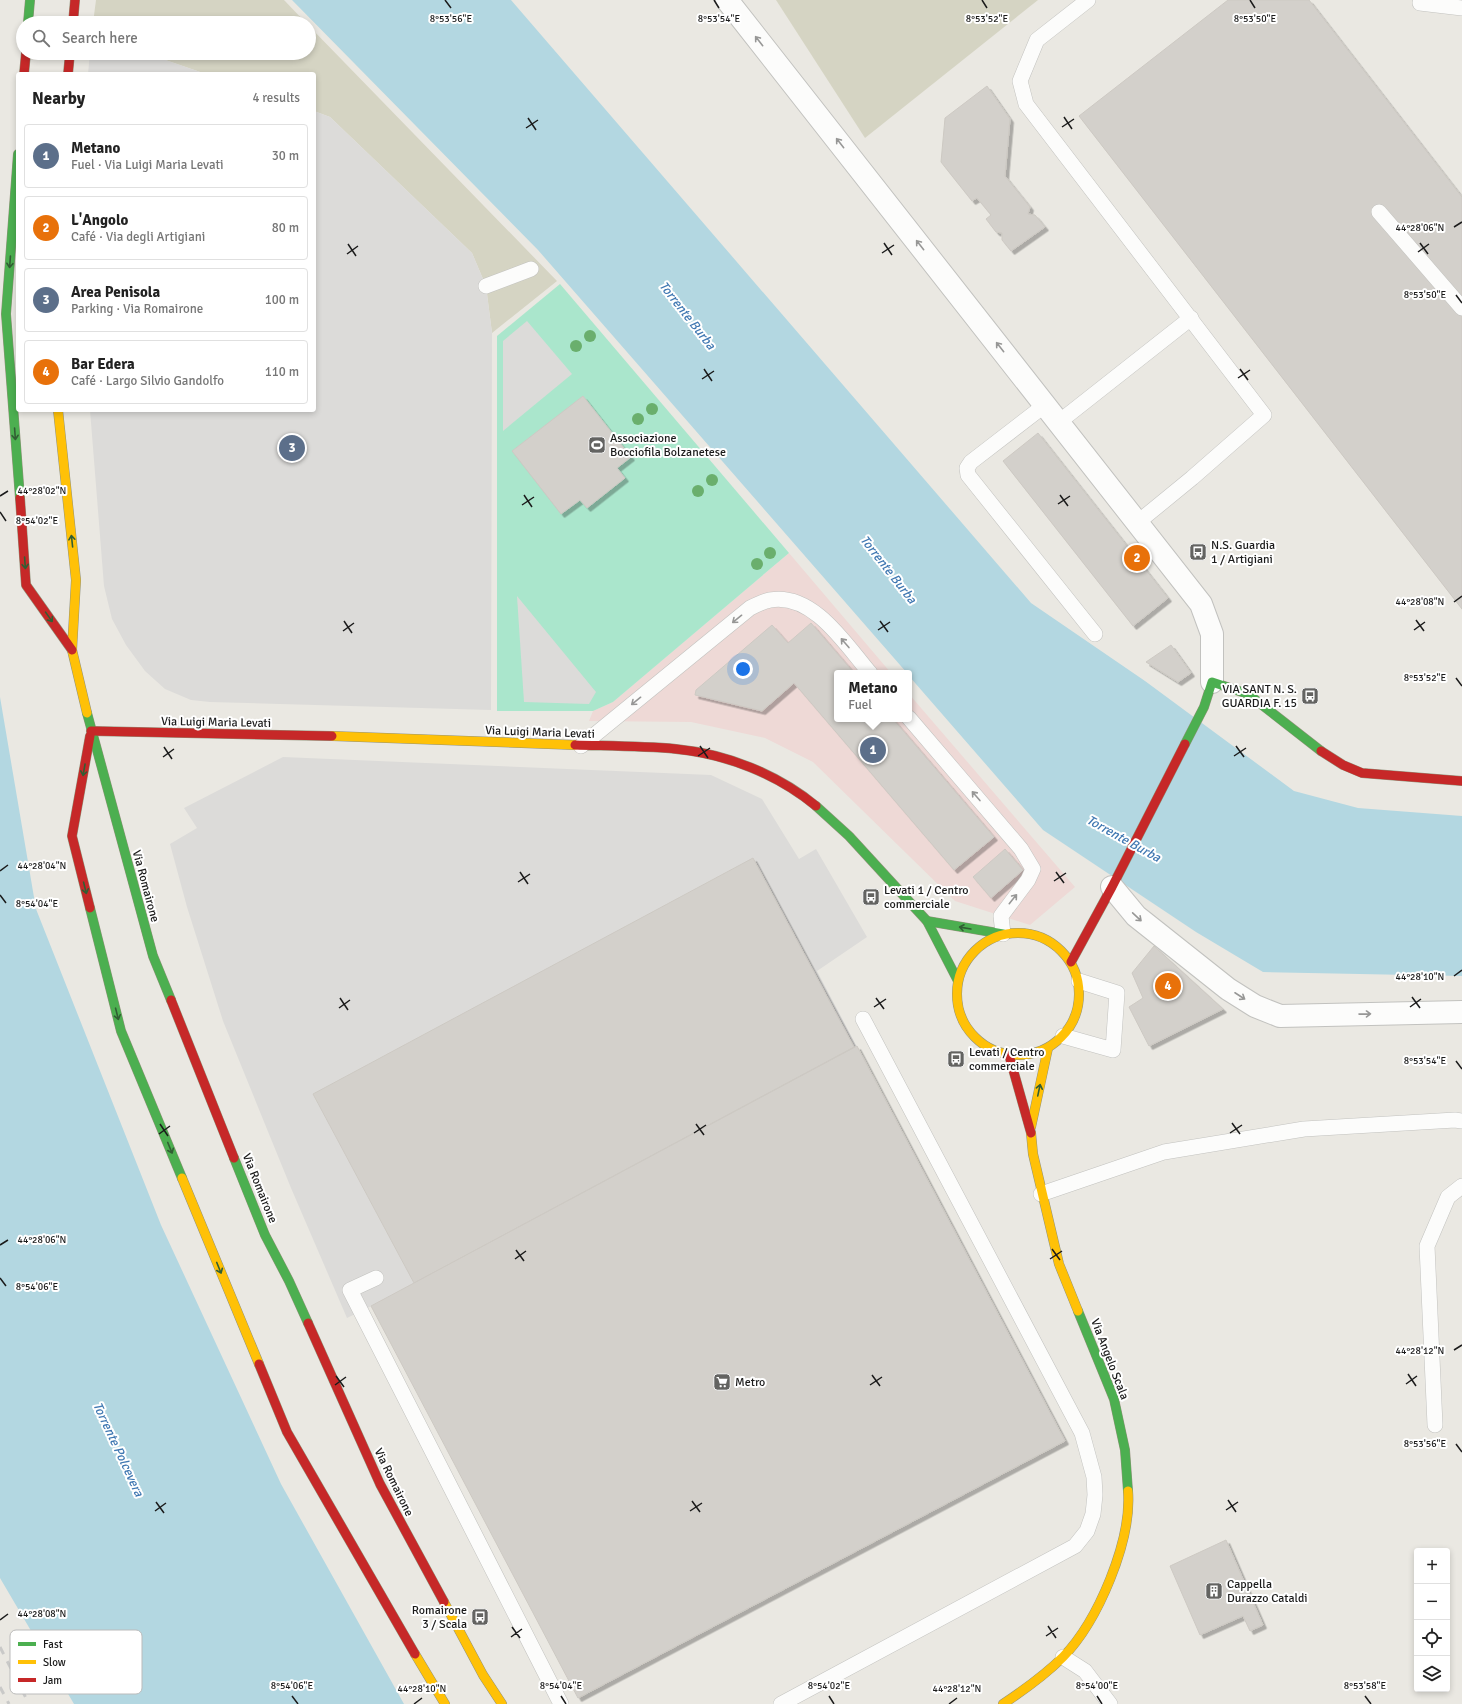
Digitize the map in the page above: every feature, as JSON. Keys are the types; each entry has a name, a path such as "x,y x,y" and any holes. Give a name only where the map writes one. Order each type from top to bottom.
{"main road":[{"path":"29,16 30,0"},
{"path":"74,16 75,0"},
{"path":"24,72 25,60"},
{"path":"68,72 69,60"},
{"name":"Via Romairone","path":"16,181 6,314 26,585 72,650"},
{"name":"Via Romairone","path":"58,412 76,580 72,650 91,731 153,956 266,1235 289,1281 380,1484 483,1675 502,1704"},
{"path":"1071,962 1112,887 1204,707 1212,682 1248,694 1324,752 1343,765 1362,773 1462,781"},
{"path":"91,731 72,836 121,1031 287,1432 423,1669 445,1704"},
{"name":"Via Luigi Maria Levati","path":"91,731 332,736 677,749 717,756 758,770 800,793 826,814 849,836 927,921 958,981"},
{"path":"927,921 1003,934 1023,933 1042,937 1057,946 1071,962 1079,981 1080,1000 1074,1020 1063,1036 1048,1048 1029,1055 1008,1055 990,1049 973,1036 962,1020 957,1001 958,981 965,964 976,949 988,940 1003,934"},
{"name":"Via Angelo Scala","path":"1031,1128 1048,1048"},
{"name":"Via Angelo Scala","path":"1003,1704 1023,1691 1063,1657 1082,1635 1105,1592 1120,1551 1129,1505 1125,1450 1114,1399 1059,1264 1033,1154 1031,1128 1008,1055"}],"street":[{"path":"727,0 1201,604 1212,634 1212,682"},
{"path":"1112,887 1136,916 1228,989 1255,1006 1280,1016 1462,1012"}],"lane":[{"path":"1088,0 1037,40 1020,81 1026,104 1264,415 1192,478 1137,523"},
{"path":"1420,3 1462,8"},
{"path":"1379,212 1462,308"},
{"path":"486,286 531,269"},
{"path":"1059,422 1190,318"},
{"path":"1045,405 971,462 967,468 968,475 1095,634"},
{"path":"581,746 750,608 770,600 786,600 803,604 823,618 867,670"},
{"path":"912,722 1021,849 1033,868 1028,880 1001,916 1003,934"},
{"path":"1063,1036 1113,1050 1116,993 1079,981"},
{"path":"781,1704 1075,1546 1087,1531 1093,1514 1095,1495 1094,1476 1082,1433 863,1020"},
{"path":"1042,1194 1164,1152 1304,1129 1455,1120 1462,1121"},
{"path":"1435,1425 1427,1246 1448,1197 1462,1186"},
{"path":"376,1278 350,1290 562,1704"},
{"path":"1063,1657 1085,1671 1110,1704"}],"shaded area":[{"path":"96,0 284,0 299,16 94,16"},
{"path":"776,0 1038,0 865,138"},
{"path":"316,33 557,281 492,333 486,286 472,253 330,117 316,112 316,72 200,72 165,60 316,60"},
{"path":"89,60 165,60 200,72 88,72"},
{"path":"316,112 330,117 472,253 486,286 492,333 491,710 210,702 191,700 165,689 145,671 126,645 112,619 104,586 90,412 316,412"},
{"path":"527,321 572,374 503,431 503,341"},
{"path":"789,553 888,670 834,670 834,722 912,722 912,697 1075,887 1030,925 955,901 813,762 765,738 691,722 589,721 593,711 613,702"},
{"path":"517,596 596,692 589,704 524,702"},
{"path":"283,757 711,775 762,799 799,859 816,849 867,937 817,971 866,1064 347,1318 291,1188 223,1021 187,907 170,844 197,828 184,808"}],"green space":[{"name":"Associazione Bocciofila Bolzanetese","path":"560,284 789,553 613,702 593,711 497,711 497,336"}],"water":[{"name":"Torrente Burba","path":"292,0 511,0 1031,603 1145,681 1294,791 1358,808 1462,816 1462,976 1263,972 1196,932 1043,830 912,679 912,670 904,670 538,250 316,24 316,16 308,16"},
{"name":"Torrente Polcevera","path":"0,697 36,909 161,1225 281,1484 404,1704 74,1704 68,1694 142,1694 142,1630 31,1630 0,1578"}],"building":[{"path":"1228,0 1309,0 1462,197 1462,609 1079,116"},
{"path":"987,86 1010,119 1005,176 1030,207 1028,214 1035,215 1045,227 1011,251 1002,240 1002,233 996,232 986,219 991,215 977,198 972,201 941,162 945,118"},
{"path":"583,396 631,457 617,468 625,478 587,508 580,500 561,514 512,451"},
{"path":"1038,433 1168,598 1133,626 1003,461"},
{"path":"811,623 851,670 834,670 834,722 896,722 994,837 954,870 794,683 762,711 695,695 696,690 772,625 788,643"},
{"path":"1171,645 1191,673 1178,682 1146,662"},
{"path":"1005,849 1023,870 991,898 973,877"},
{"path":"753,858 854,1047 414,1283 313,1094"},
{"path":"1154,946 1223,1009 1149,1046 1129,1007 1143,998 1132,973"},
{"name":"Metro","path":"857,1046 1065,1441 578,1698 371,1306"},
{"name":"Cappella Durazzo Cataldi","path":"1226,1540 1263,1625 1250,1631 1243,1616 1200,1635 1170,1566"}],"railway":[{"path":"0,1647 10,1667"},
{"path":"0,1687 9,1704"},
{"path":"24,1694 29,1704"}],"traffic: fast":[{"path":"29,16 30,0"},
{"path":"16,181 6,314 20,498"},
{"path":"1185,744 1204,707 1212,682 1248,694 1321,751"},
{"path":"87,713 153,956 171,1000"},
{"path":"816,806 849,836 927,921 958,981"},
{"path":"90,908 121,1031 182,1178"},
{"path":"927,921 1003,934"},
{"path":"234,1158 265,1235 289,1281 308,1323"},
{"path":"1078,1311 1114,1399 1125,1450 1128,1491"}],"traffic: slow":[{"path":"58,412 76,580 72,650 87,713"},
{"path":"332,736 575,745"},
{"path":"1018,933 1041,937 1052,943 1061,951 1069,960 1075,971 1079,994 1075,1017 1069,1028 1061,1037 1052,1045 1041,1051 1018,1055 995,1051 984,1045 975,1037 967,1028 961,1017 957,994 961,971 967,960 975,951 984,943 995,937 1018,933"},
{"path":"1031,1127 1048,1048"},
{"path":"1031,1133 1033,1154 1059,1264 1078,1311"},
{"path":"182,1178 259,1364"},
{"path":"1003,1704 1056,1664 1076,1642 1088,1623 1100,1602 1118,1556 1128,1511 1128,1491"},
{"path":"444,1602 483,1675 502,1704"},
{"path":"415,1654 445,1704"}],"traffic: jam":[{"path":"74,16 75,0"},
{"path":"24,72 25,60"},
{"path":"68,72 69,60"},
{"path":"20,498 26,585 72,650"},
{"path":"91,731 332,736"},
{"path":"90,736 72,836 90,908"},
{"path":"1071,962 1112,887 1185,744"},
{"path":"575,745 664,748 714,756 750,767 768,775 785,784 816,806"},
{"path":"1321,751 1343,765 1362,773 1462,781"},
{"path":"171,1000 234,1158"},
{"path":"1009,1055 1031,1133"},
{"path":"308,1323 380,1484 444,1602"},
{"path":"259,1364 287,1432 415,1654"}],"place":[{"name":"Associazione Bocciofila Bolzanetese","path":"597,445"},
{"name":"Area Penisola","path":"292,448"},
{"name":"N.S. Guardia 1 / Artigiani","path":"1198,552"},
{"name":"L'Angolo","path":"1137,558"},
{"name":"VIA SANT N. S. GUARDIA F. 15","path":"1310,696"},
{"name":"Metano","path":"873,750"},
{"name":"Levati 1 / Centro commerciale","path":"871,897"},
{"name":"Bar Edera","path":"1168,986"},
{"name":"Levati / Centro commerciale","path":"956,1059"},
{"name":"Metro","path":"722,1382"},
{"name":"Cappella Durazzo Cataldi","path":"1214,1591"},
{"name":"Romairone 3 / Scala","path":"480,1617"}]}
